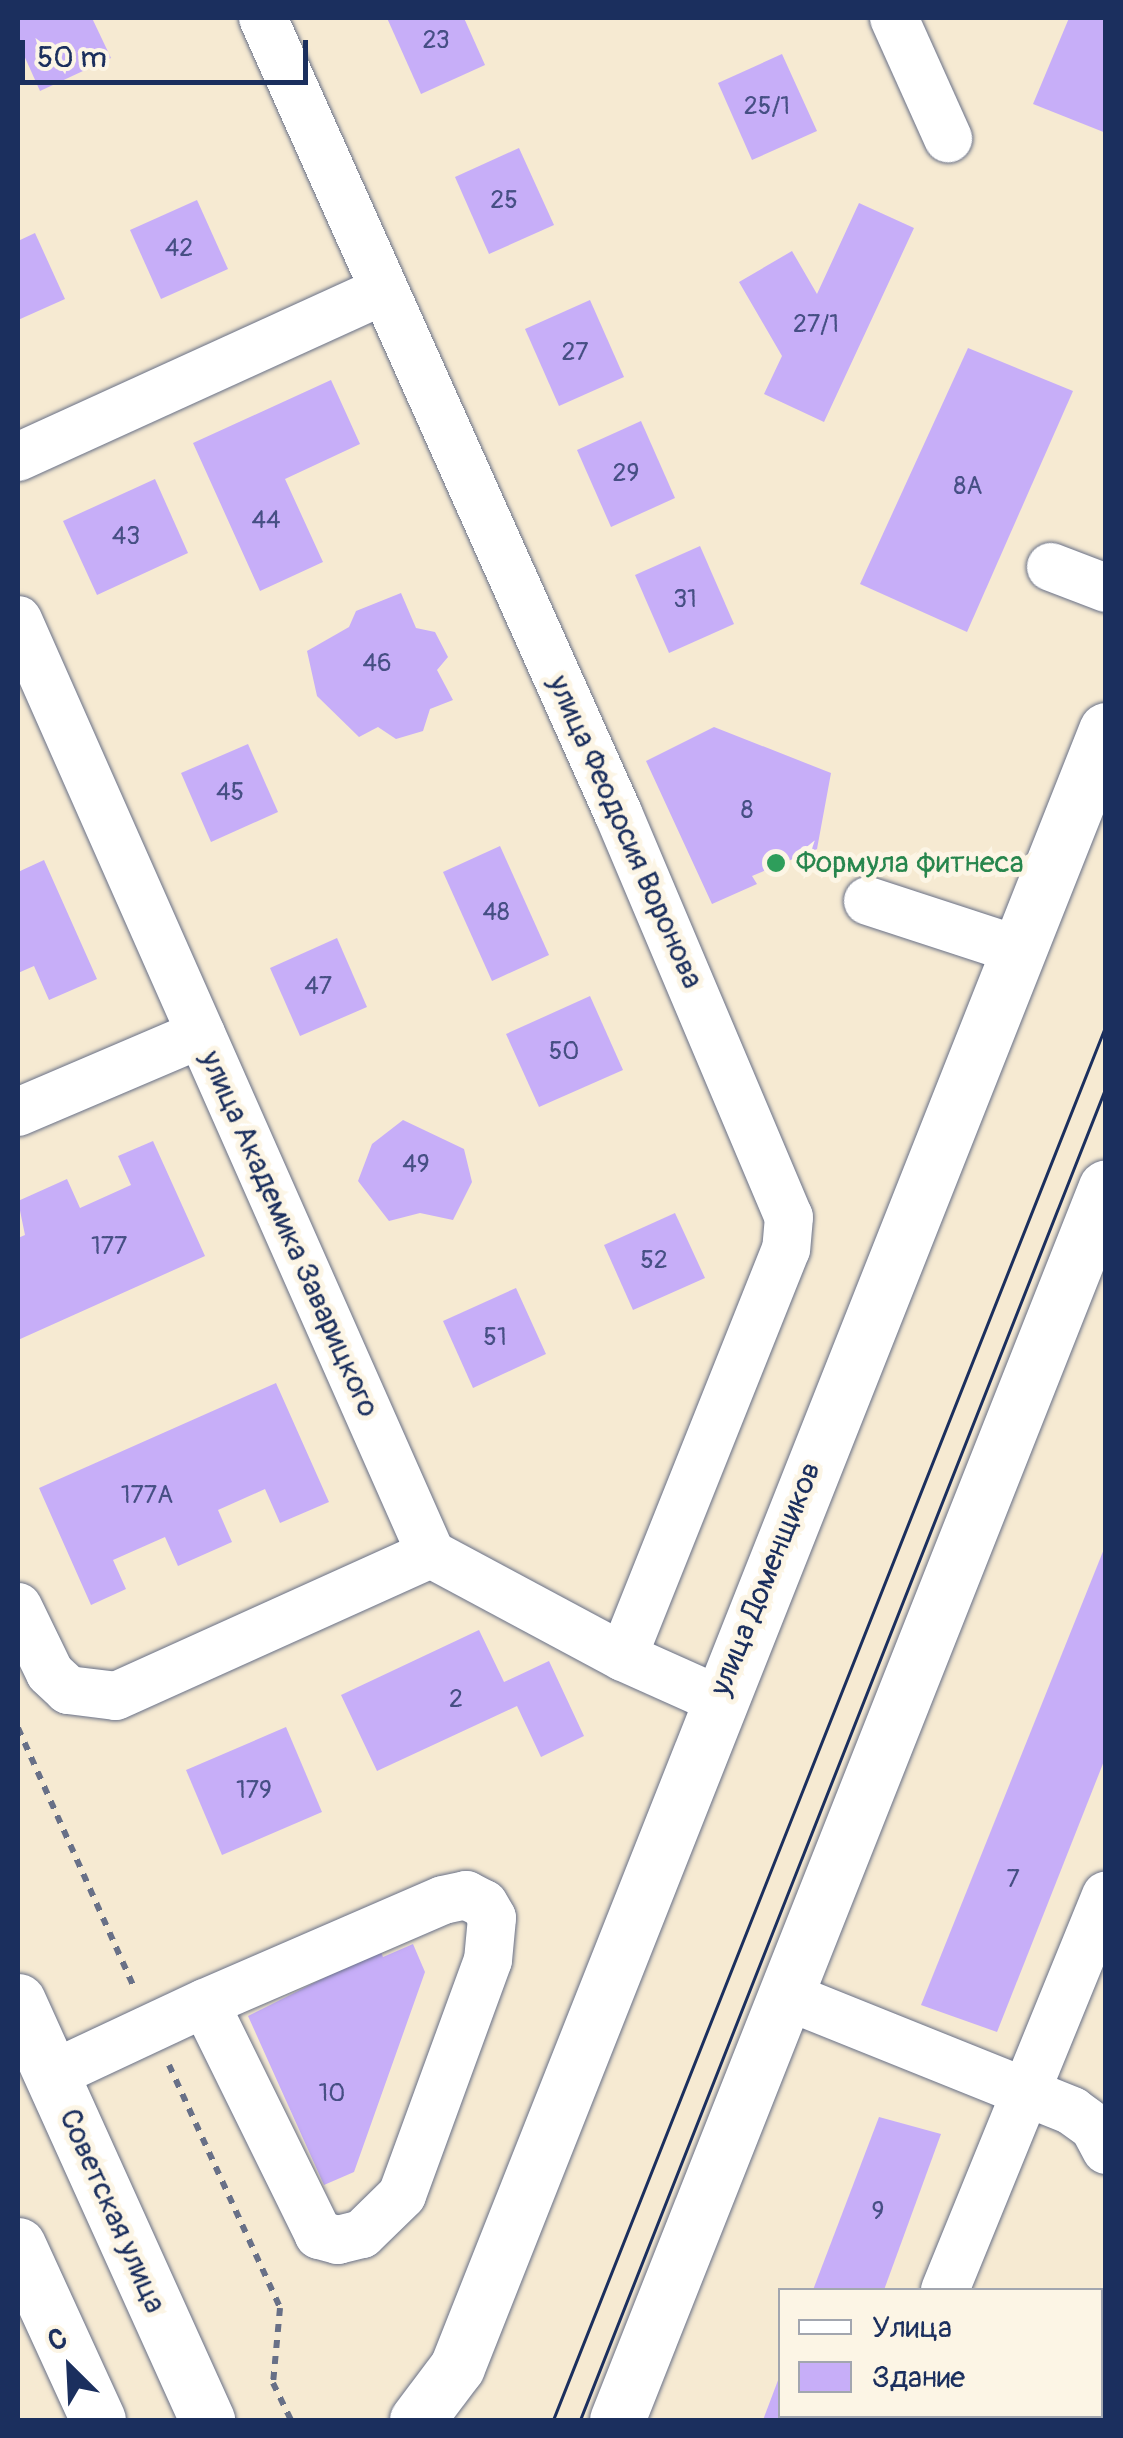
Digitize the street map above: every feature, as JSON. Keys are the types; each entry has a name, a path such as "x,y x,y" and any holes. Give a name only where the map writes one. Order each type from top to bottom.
{"main road":[{"name":"улица Доменщиков","path":"417,2420 457,2367 717,1698 1106,730"},
{"path":"617,2420 789,1997 1106,1186"},
{"name":"Советская улица","path":"18,2001 207,2420"},
{"path":"18,2246 98,2420"}],"street":[{"name":"улица Феодосия Воронова","path":"263,18 618,813 789,1217 786,1248 623,1657"},
{"path":"894,18 948,138"},
{"path":"18,456 384,290"},
{"path":"1051,566 1106,588"},
{"name":"улица Академика Заварицкого","path":"18,620 431,1554"},
{"path":"868,901 1018,950"},
{"path":"18,1112 201,1034"},
{"path":"18,1607 50,1673 68,1690 116,1696 431,1554 623,1657 717,1698"},
{"path":"51,2074 205,2003 443,1900 466,1895 484,1904 492,1918 488,1960 402,2195 362,2234 338,2240 319,2235 205,2003"},
{"path":"946,2288 1106,1896"},
{"path":"789,1997 1084,2118 1106,2150"}],"path":[{"path":"18,1728 280,2308 274,2383 291,2420"}],"building":[{"path":"18,18 92,18 111,58 40,91 18,42"},
{"path":"387,18 464,18 485,65 421,94"},
{"path":"1069,18 1106,18 1106,133 1033,104"},
{"path":"782,54 817,131 752,160 718,83"},
{"path":"519,148 554,225 489,254 455,177"},
{"path":"197,200 228,269 161,299 130,230"},
{"path":"859,203 914,228 824,422 764,394 782,356 739,282 792,251 817,294"},
{"path":"35,233 65,299 18,320 18,241"},
{"path":"590,300 624,377 559,406 525,329"},
{"path":"968,348 1073,391 967,632 860,584"},
{"path":"331,380 360,444 285,479 323,562 260,591 193,443"},
{"path":"641,421 675,498 611,527 577,450"},
{"path":"155,479 188,553 97,595 63,521"},
{"path":"700,546 734,624 669,653 635,575"},
{"path":"401,593 416,628 435,632 448,657 437,670 453,700 430,709 423,731 396,739 378,727 359,737 317,696 307,651 349,627 356,611"},
{"path":"714,727 831,773 817,849 752,876 757,884 712,904 646,761"},
{"path":"248,744 278,812 211,842 181,773"},
{"path":"500,846 549,955 492,981 443,872"},
{"path":"44,860 97,979 49,1000 34,966 18,973 18,872"},
{"path":"337,938 367,1007 300,1036 270,968"},
{"path":"590,996 623,1070 539,1107 506,1034"},
{"path":"403,1120 464,1149 472,1182 453,1220 420,1213 389,1221 358,1181 372,1144"},
{"path":"153,1141 205,1256 18,1340 18,1238 25,1235 18,1201 67,1179 80,1208 131,1185 118,1156"},
{"path":"675,1213 705,1278 633,1310 604,1245"},
{"path":"516,1288 546,1354 473,1388 443,1321"},
{"path":"276,1383 329,1502 280,1523 265,1489 218,1510 232,1542 178,1566 165,1537 113,1560 126,1589 91,1605 39,1488"},
{"path":"1106,1544 1106,1756 997,2032 921,2005"},
{"path":"479,1630 504,1682 549,1661 584,1736 541,1757 517,1706 377,1771 341,1695"},
{"path":"286,1727 322,1812 222,1855 186,1770"},
{"path":"413,1944 425,1972 354,2172 324,2185 248,2016 380,1950 383,1957"},
{"path":"879,2117 941,2134 885,2288 814,2288"},
{"path":"778,2380 778,2418 837,2418 836,2420 763,2420"}],"tram line":[{"path":"553,2420 1106,1025"},
{"path":"580,2420 1106,1087"}],"place":[{"name":"Формула фитнеса","path":"776,863"}]}
